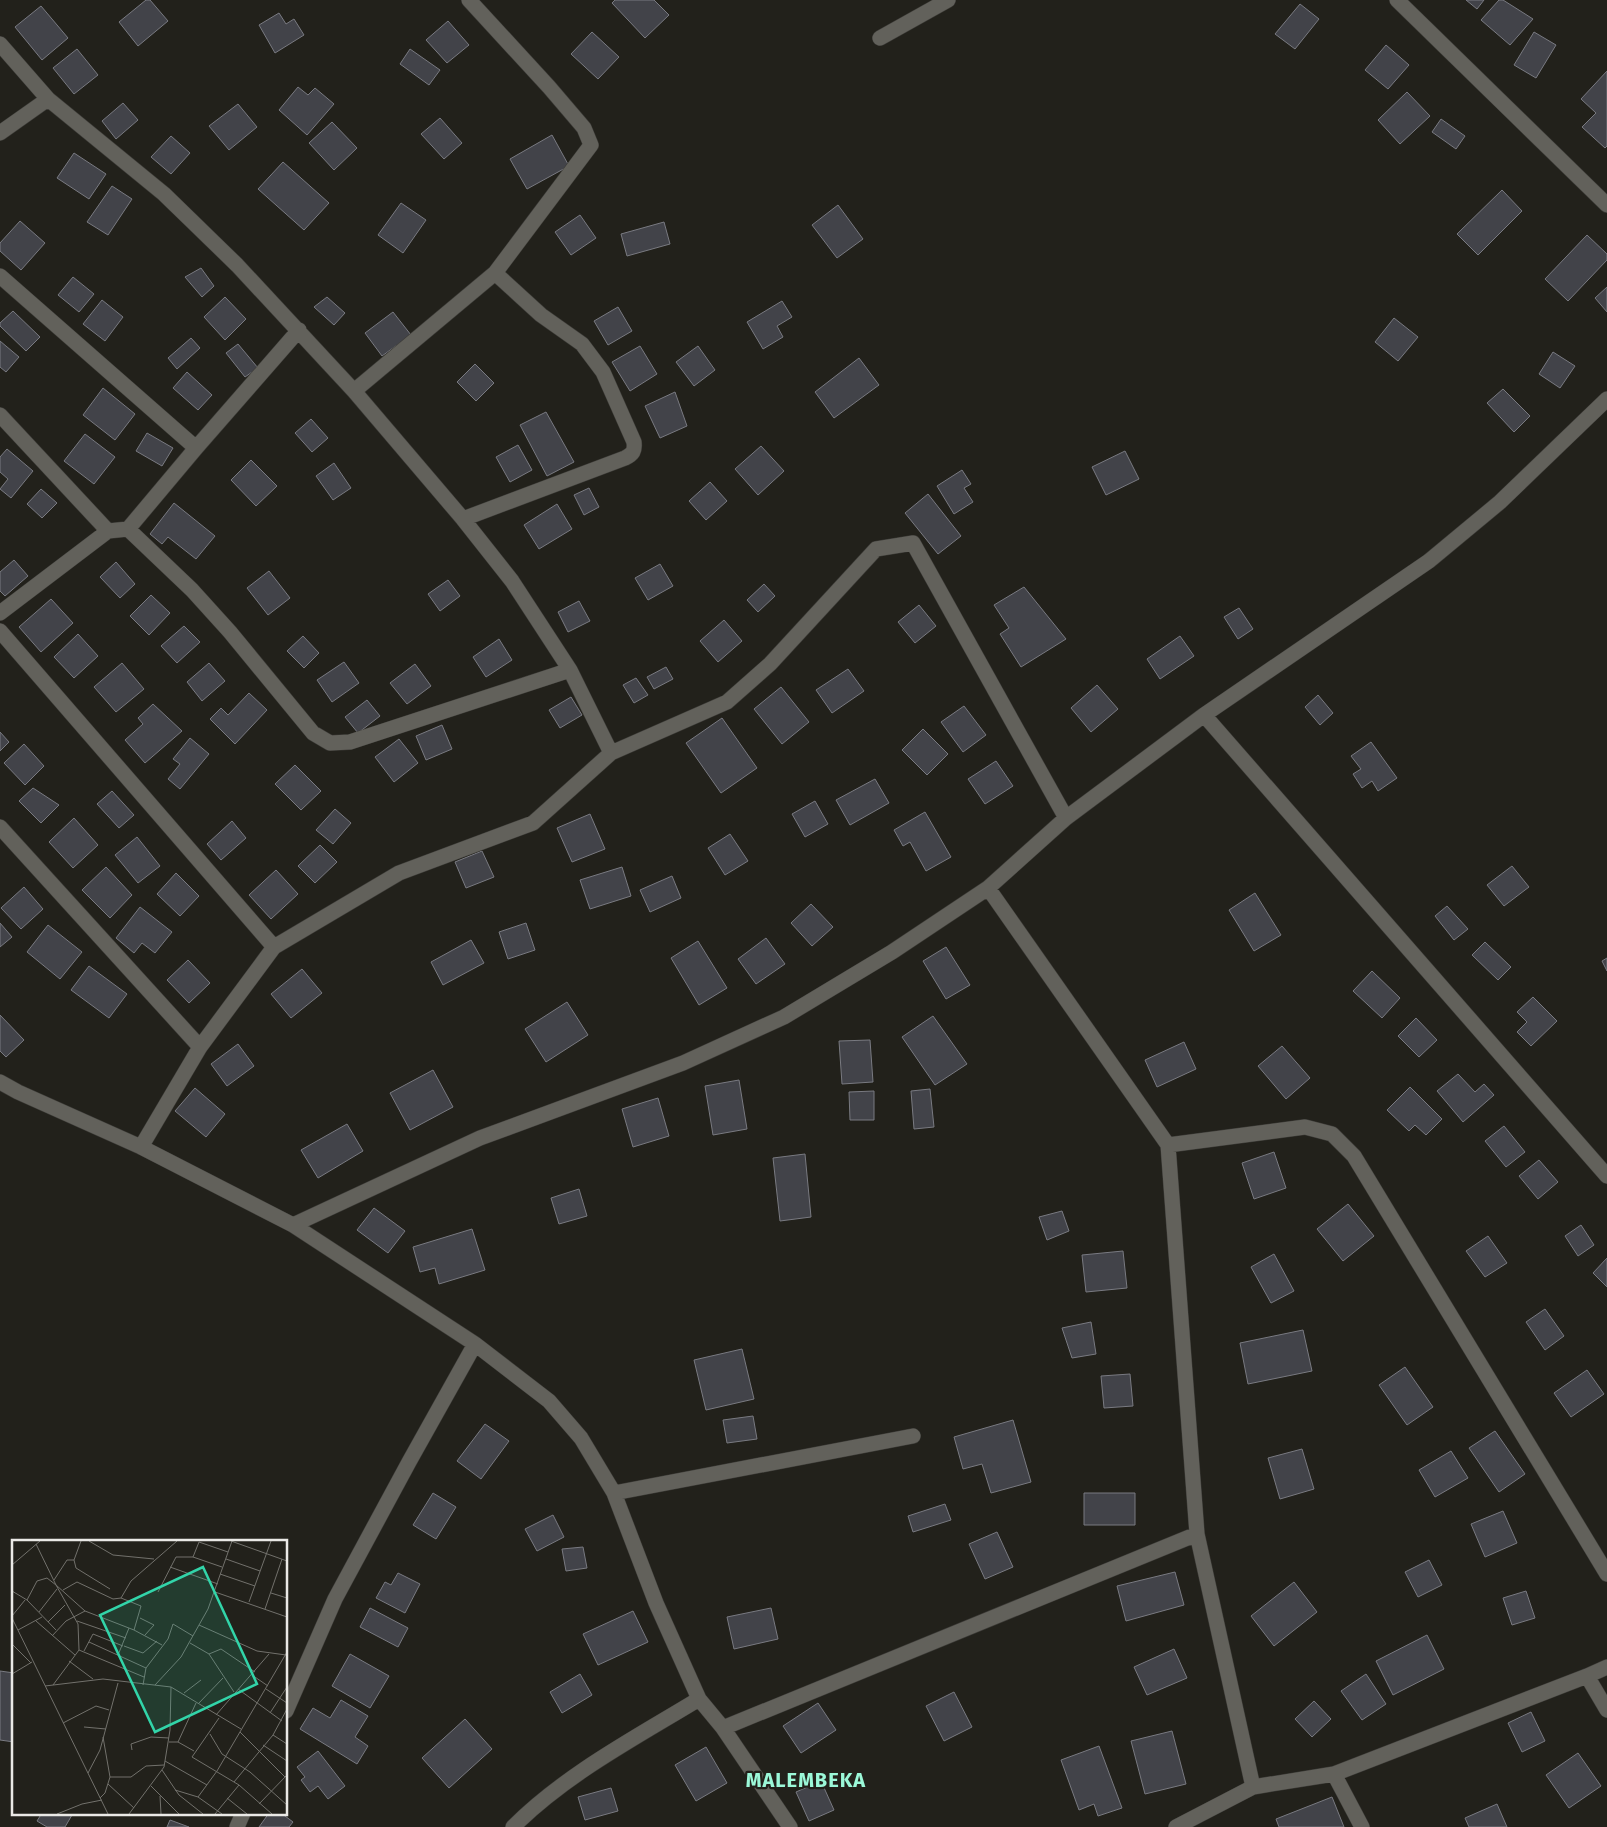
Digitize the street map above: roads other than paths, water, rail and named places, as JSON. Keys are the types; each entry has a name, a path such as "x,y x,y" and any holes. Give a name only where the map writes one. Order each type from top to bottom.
{"street":[{"path":"354,391 495,273 592,145 584,128 469,0"},
{"path":"880,38 948,0"},
{"path":"1397,0 1607,205"},
{"path":"0,44 48,99 164,194 238,265 354,391 463,519 512,581 570,670 611,753"},
{"path":"0,133 48,99"},
{"path":"463,519 625,458 632,455 635,449 634,442 603,372 582,344 540,315 495,273"},
{"path":"0,276 196,448"},
{"path":"0,613 108,531 128,529 299,330"},
{"path":"293,1225 480,1138 683,1063 784,1017 892,952 988,888 1066,818 1204,715 1429,561 1500,502 1607,399"},
{"path":"0,415 108,531"},
{"path":"128,529 192,590 230,632 313,733 330,743 350,742 570,670"},
{"path":"141,1147 200,1047 274,947 399,873 533,823 611,753 727,702 770,664 876,549 913,543 1066,818"},
{"path":"0,631 274,947"},
{"path":"1204,715 1607,1176"},
{"path":"0,827 200,1047"},
{"path":"988,888 1168,1145 1197,1534 1253,1787"},
{"path":"0,1082 18,1092 141,1147 293,1225 475,1344 549,1401 581,1438 614,1493 656,1603 699,1699 723,1728 790,1827"},
{"path":"1168,1145 1305,1127 1332,1134 1354,1156 1607,1574"},
{"path":"288,1706 335,1599 475,1344"},
{"path":"614,1493 913,1436"},
{"path":"723,1728 1197,1534"},
{"path":"1176,1827 1253,1787 1334,1774 1607,1667"},
{"path":"1587,1676 1607,1710"},
{"path":"513,1827 533,1807 585,1768 699,1699"},
{"path":"1334,1774 1362,1827"},
{"path":"237,1827 243,1814"}],"district":[{"name":"MALEMBEKA","path":"806,1780"}]}
